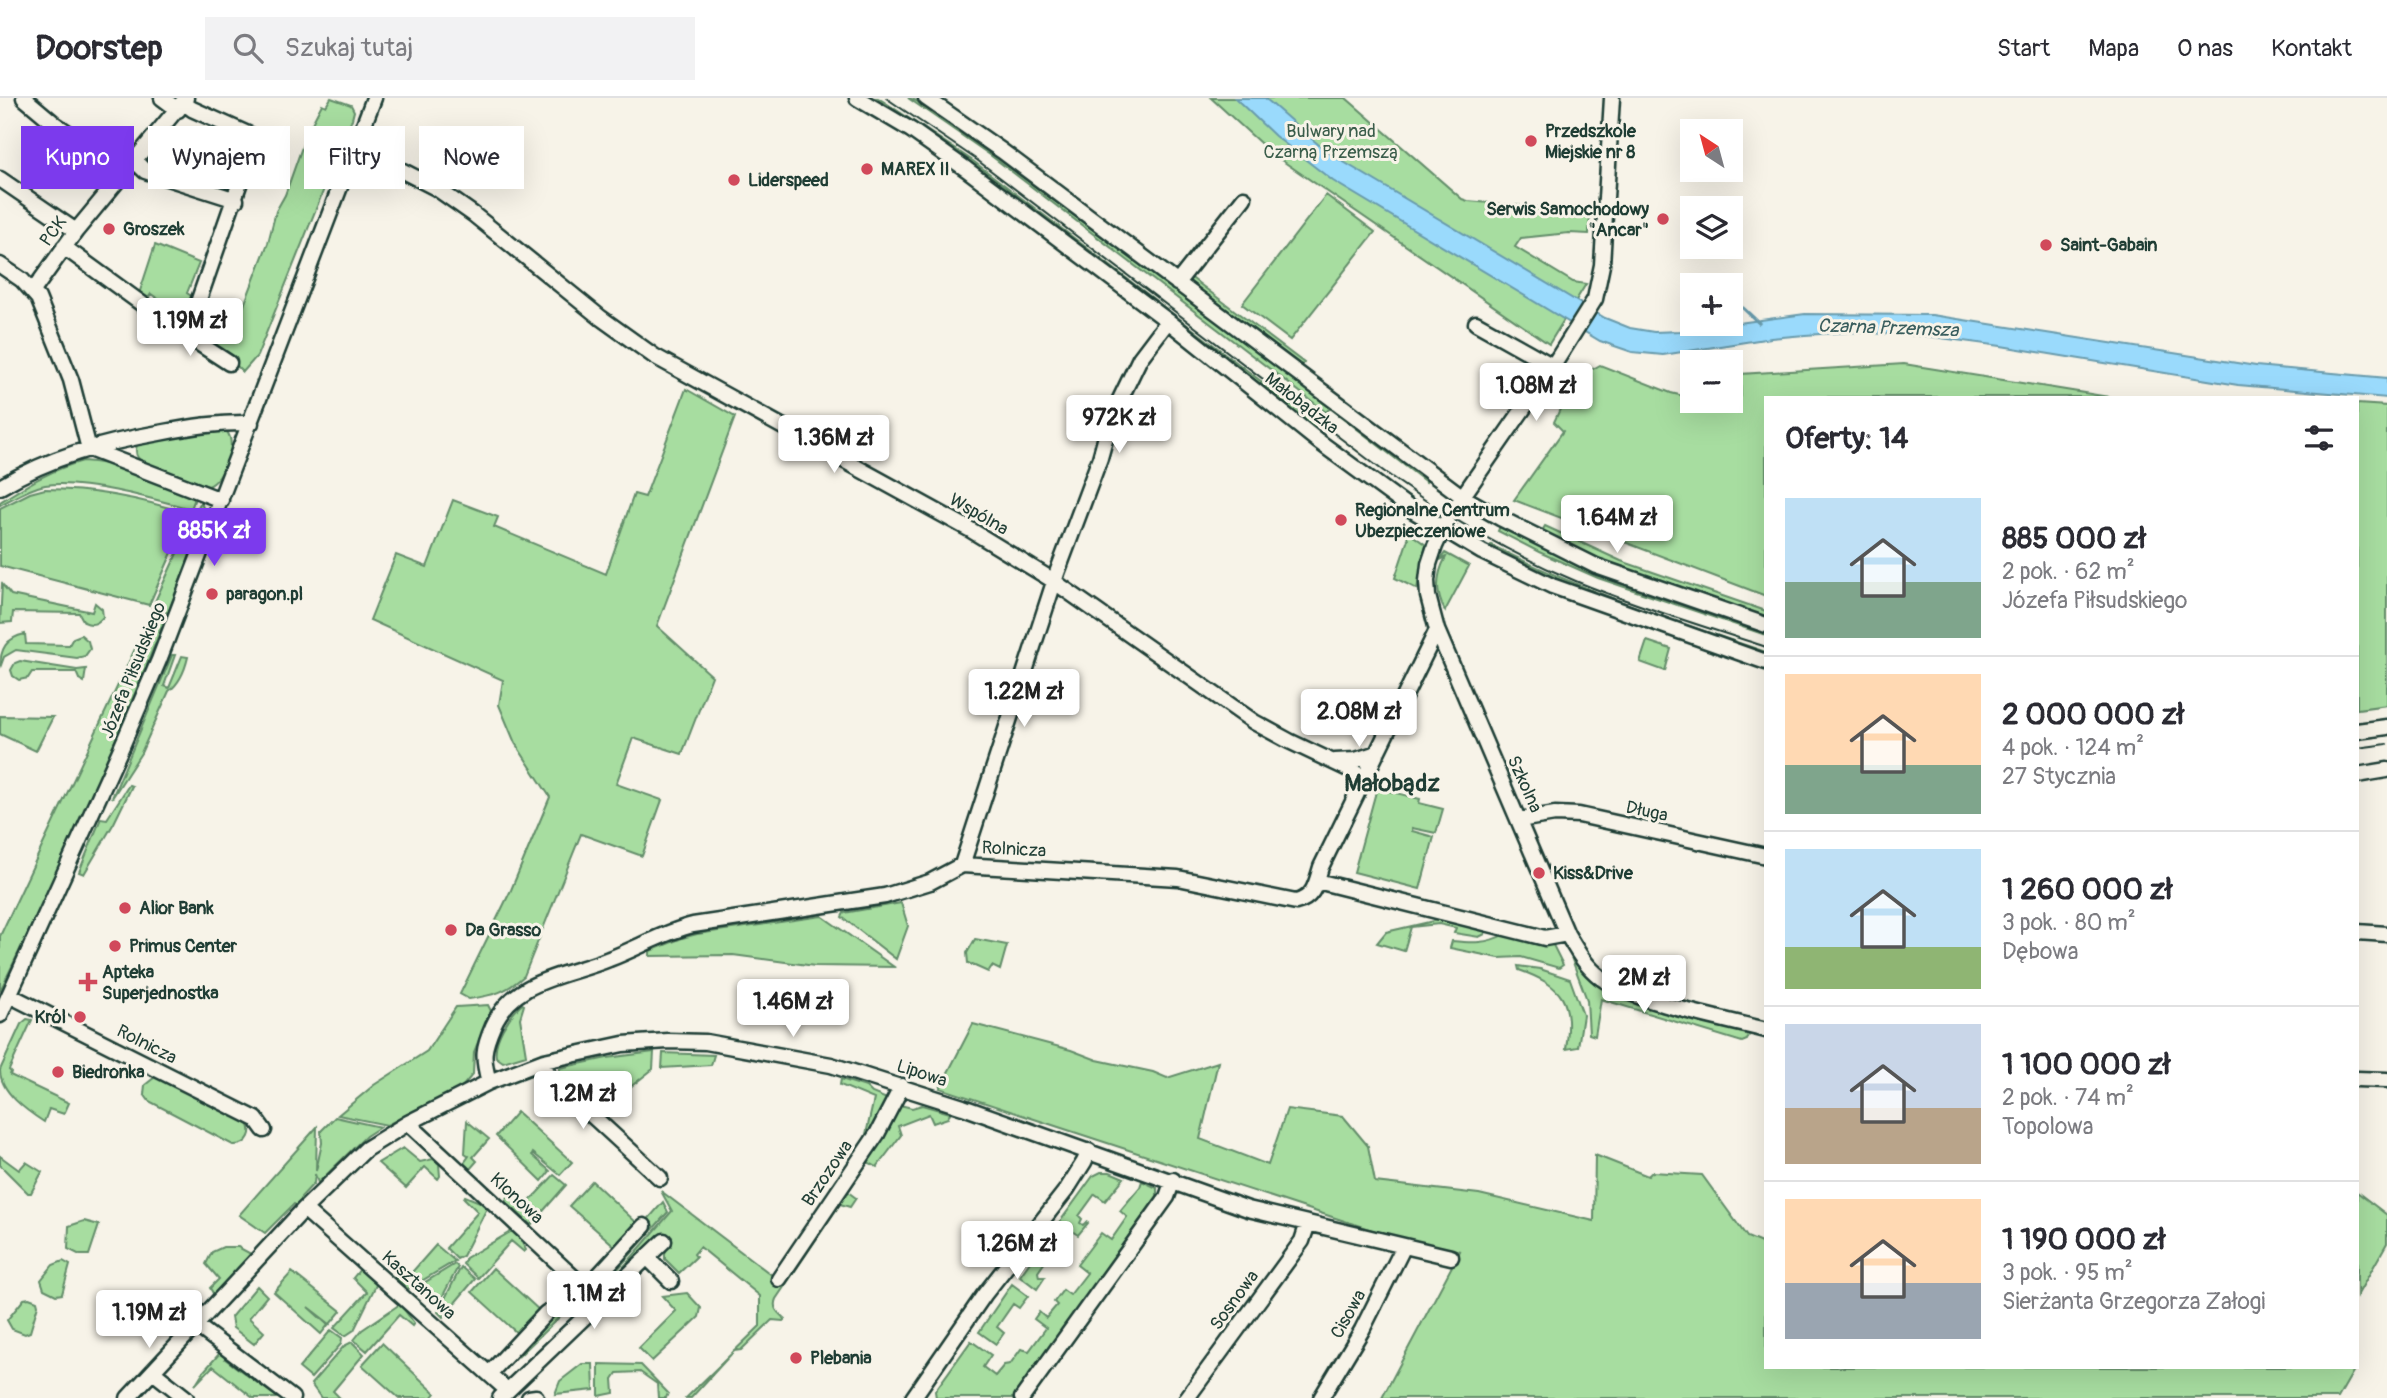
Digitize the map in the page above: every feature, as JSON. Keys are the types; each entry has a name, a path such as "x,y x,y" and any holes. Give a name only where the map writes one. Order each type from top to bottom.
{"street":[{"path":"24,98 58,126"},
{"path":"162,98 183,103 251,136 254,142 236,200 196,308 178,323"},
{"name":"Małobądzka","path":"857,98 941,151 1168,321 1318,441 1412,510 1493,558 1552,586 1764,661"},
{"name":"Małobądzka","path":"926,98 1002,150 1463,496 1500,518 1596,566 1764,624"},
{"name":"Szkolna","path":"1612,98 1602,265 1598,290 1591,309 1442,528 1429,564 1428,596 1445,651 1567,933 1590,969 1612,984 1667,1004 1764,1029"},
{"name":"Józefa Piłsudskiego","path":"362,126 369,99"},
{"name":"PCK","path":"134,162 183,103"},
{"path":"134,168 236,200"},
{"name":"Wspólna","path":"405,172 436,188 472,214 601,318 654,356 969,528 1055,582 1254,722 1365,777"},
{"path":"0,178 76,231"},
{"name":"PCK","path":"33,291 76,231 111,189"},
{"name":"Józefa Piłsudskiego","path":"0,1015 133,722 340,189"},
{"path":"1177,283 1244,198"},
{"path":"64,247 160,317 178,323 189,337 229,363"},
{"path":"0,265 33,291 60,348 89,449"},
{"path":"962,865 1055,582 1100,458 1111,418 1140,358 1168,321"},
{"path":"1476,323 1553,366"},
{"path":"0,487 65,455 106,442 195,426 226,422 251,423"},
{"path":"89,449 221,500"},
{"path":"1437,630 1321,867 1317,881 1545,938 1567,933"},
{"path":"1429,649 1440,648 1445,651"},
{"path":"2359,731 2387,727"},
{"path":"1334,761 1356,760 1377,753"},
{"path":"2359,775 2387,770"},
{"name":"Długa","path":"1519,820 1555,814 1578,816 1764,856"},
{"name":"Rolnicza","path":"489,1082 483,1058 485,1045 496,1019 512,997 532,985 613,958 678,929 885,896 930,882 962,865 1178,878 1296,902 1310,896 1317,881"},
{"path":"2359,932 2387,934"},
{"name":"Rolnicza","path":"9,995 256,1119 264,1130"},
{"name":"Lipowa","path":"128,1398 304,1209 366,1149 408,1123 489,1082 544,1061 623,1044 706,1042 806,1059 902,1086 1173,1180 1248,1209 1451,1257"},
{"path":"544,1061 547,1074 660,1178"},
{"path":"2359,1079 2387,1080"},
{"name":"Brzozowa","path":"779,1279 877,1133 902,1086"},
{"name":"Klonowa","path":"408,1123 600,1302"},
{"path":"914,1398 984,1295 1067,1189 1089,1151"},
{"path":"1022,1398 1167,1197 1173,1180"},
{"name":"Kasztanowa","path":"304,1209 489,1374 503,1396"},
{"name":"Sosnowa","path":"1187,1398 1302,1241 1308,1223"},
{"path":"586,1289 643,1226"},
{"path":"503,1396 664,1241"},
{"name":"Cisowa","path":"1321,1398 1362,1330 1404,1246"},
{"path":"647,1257 671,1281"},
{"path":"489,1374 546,1312"},
{"path":"196,1325 292,1398"},
{"path":"153,1372 178,1396"}],"green space":[{"path":"331,98 351,105 354,111 349,126 311,126 322,104 326,106"},
{"path":"871,98 878,98 973,161 1317,424 1314,429 1414,501 1376,477 964,159"},
{"path":"908,98 948,120 1428,479 1426,482 1330,408 1326,412 990,155"},
{"name":"Bulwary nad Czarną Przemszą","path":"1211,98 1346,98 1462,199 1590,212 1589,234 1569,233 1521,238 1515,247 1573,282 1586,284 1549,344 1271,153"},
{"path":"304,141 304,189 324,189 257,356 243,372 195,332 194,325 226,339 241,313 268,243 276,211 287,189 290,189 290,181"},
{"path":"1326,195 1375,232 1290,340 1242,304"},
{"path":"155,245 199,263 187,293 196,299 182,311 160,311 154,305 158,299 151,294 147,300 138,297"},
{"path":"1189,276 1304,363 1301,367 1187,282"},
{"path":"1904,364 2103,396 1764,396 1764,595 1514,500 1563,431 1554,422 1580,366 1593,369 1600,365 1680,395 1680,413 1743,413 1743,374"},
{"path":"686,389 735,417 657,626 712,676 682,754 633,738 616,784 662,800 642,856 581,834 524,976 499,992 469,999 460,994 511,890 550,797 515,743 499,705 503,680 370,620 396,555 427,567 453,500 498,517 494,527 606,574 634,494 645,497"},
{"path":"2359,404 2387,406 2387,705 2359,709"},
{"path":"213,431 227,432 231,445 224,470 214,483 208,486 145,463 136,454 137,445 143,442"},
{"path":"83,461 126,469 196,495 191,509 118,491 60,484 33,488 0,505 0,502 40,478"},
{"path":"45,489 118,496 189,514 149,605 0,566 0,508 30,493"},
{"path":"201,501 205,515 168,613 152,608"},
{"path":"1500,526 1606,577 1764,631 1764,634 1598,578 1498,531"},
{"path":"1545,526 1621,561 1764,610 1764,616 1600,559 1542,531"},
{"path":"1408,532 1426,545 1417,589 1395,578"},
{"path":"1491,545 1592,590 1764,653 1589,593 1489,548"},
{"path":"1445,553 1469,566 1445,611 1438,584 1446,557 1440,560"},
{"path":"2,584 11,595 92,612 95,603 102,609 103,617 90,624 84,622 79,613 13,612 12,622 0,623"},
{"path":"150,617 164,621 86,808 0,991 0,936"},
{"path":"25,634 26,644 69,645 73,638 81,635 88,641 90,649 85,656 77,658 16,650 4,657 0,668 5,645 13,638"},
{"path":"1647,641 1671,649 1665,671 1640,662"},
{"path":"172,655 175,655 164,686 169,688 182,656 188,657 184,671 169,691 141,753 112,798"},
{"path":"20,661 86,669 84,682 76,672 32,672 28,678 19,680 13,676 11,670 15,663"},
{"path":"0,716 53,717 36,751 0,734"},
{"path":"129,785 132,786 114,823 84,874 79,872 101,818 107,819"},
{"path":"1377,788 1420,799 1419,803 1443,809 1436,833 1412,828 1412,831 1434,837 1420,889 1354,872"},
{"path":"901,903 908,926 896,959 842,917 844,913"},
{"path":"822,916 894,967 815,966 733,955 650,956 650,951 697,934"},
{"path":"1442,919 1486,930 1485,934 1479,937 1454,933 1456,928 1439,924 1411,927 1404,951 1377,943 1386,932"},
{"path":"1505,934 1553,945 1563,965 1559,968 1521,957 1499,958 1450,948 1452,941 1479,942"},
{"path":"975,939 1007,945 1000,970 992,966 988,972 968,963 967,953"},
{"path":"1568,949 1587,973 1747,1032 1747,1040 1742,1042 1601,999 1595,1036 1589,1034 1587,1000"},
{"path":"1518,966 1540,969 1570,979 1583,1015 1578,1047 1566,1049 1568,1019 1562,998 1546,982 1519,970"},
{"path":"522,1004 524,1005 520,1018 526,1055 503,1062 496,1057 499,1036"},
{"path":"488,1005 491,1011 474,1052 473,1074 462,1087 387,1125 338,1115 374,1085 427,1051 456,1007"},
{"path":"27,1019 32,1020 9,1070 10,1075 69,1103 64,1114 49,1109 44,1122 9,1093 1,1078 0,1070 21,1024"},
{"path":"973,1024 1167,1078 1218,1062 1200,1139 1268,1165 1287,1109 1343,1116 1368,1146 1375,1182 1479,1194 1594,1221 1595,1155 1648,1176 1652,1172 1702,1175 1747,1237 1764,1244 1764,1369 2354,1370 2338,1398 1382,1398 1460,1251 1378,1232 940,1088"},
{"path":"654,1052 653,1069 629,1088 613,1077 589,1108 559,1077 560,1068"},
{"path":"663,1053 714,1055 711,1065 662,1068"},
{"path":"155,1077 162,1078 245,1120 250,1129 249,1137 243,1143 233,1145 149,1101 144,1094 145,1085"},
{"path":"841,1079 866,1087 872,1093 887,1099 864,1143 874,1099 840,1085"},
{"path":"900,1105 912,1108 922,1105 950,1113 948,1118 933,1123 929,1114 898,1126 901,1135 877,1167 868,1162 848,1192 856,1198 850,1207 840,1204 776,1299 775,1308 785,1319 772,1320 741,1350 734,1351 760,1326 760,1296 700,1247 694,1254 696,1257 679,1273 665,1259 672,1237 666,1233 601,1293 672,1211 661,1191 781,1282"},
{"path":"517,1112 572,1162 560,1175 533,1153 532,1155 550,1171 542,1181 496,1136"},
{"path":"335,1117 380,1127 366,1136 318,1183 315,1174 314,1183 301,1197 302,1201 297,1206 294,1204 265,1233 239,1215 317,1127 316,1171 322,1143 321,1131"},
{"path":"467,1121 489,1139 473,1157 477,1161 470,1169 464,1163 469,1156 465,1153"},
{"path":"403,1148 420,1162 433,1159 439,1164 438,1179 425,1167 406,1188 378,1163"},
{"path":"0,1156 19,1170 26,1162 42,1172 31,1193 0,1165"},
{"path":"1110,1172 1124,1178 1105,1201 1095,1194 1079,1216 1082,1219 1080,1223 1088,1223 1078,1235 1059,1223 1093,1176"},
{"path":"554,1175 566,1185 531,1225 505,1201 509,1196 523,1208"},
{"path":"592,1181 638,1224 617,1248 569,1206"},
{"path":"1142,1181 1157,1188 1157,1196 1013,1398 936,1398 935,1391 971,1341 991,1355 983,1367 995,1376 1004,1365 1010,1364 1021,1349 1029,1351 1046,1328 1034,1319 1039,1312 1046,1318 1057,1305 1054,1302 1063,1290 1070,1295 1087,1273 1077,1265 1101,1233 1111,1240 1127,1217 1120,1211"},
{"path":"2359,1194 2387,1215 2387,1243 2359,1292"},
{"path":"465,1196 487,1208 463,1256 457,1259 446,1248 478,1212"},
{"path":"663,1202 668,1212 602,1287 598,1286 649,1230 644,1224"},
{"path":"84,1221 99,1225 89,1255 80,1255 68,1249 69,1226"},
{"path":"1053,1230 1069,1242 1061,1253 1054,1249 1038,1272 1039,1277 1045,1277 1037,1289 1020,1276"},
{"path":"512,1231 520,1239 526,1250 524,1252 511,1241 478,1278 463,1264 466,1258"},
{"path":"436,1245 455,1261 408,1289 396,1278 393,1268 406,1279"},
{"path":"223,1247 238,1247 251,1254 214,1295 210,1288 219,1279 206,1264 212,1252"},
{"path":"63,1261 70,1265 62,1294 56,1295 44,1289 41,1280 53,1265"},
{"path":"455,1264 458,1267 439,1303 419,1286"},
{"path":"461,1267 475,1279 443,1317 438,1312"},
{"path":"361,1268 377,1283 354,1330 345,1336 334,1328 367,1292 353,1278"},
{"path":"493,1268 540,1311 518,1334 472,1292"},
{"path":"292,1272 341,1311 330,1324 308,1307 328,1325 321,1334 274,1292"},
{"path":"550,1275 564,1278 578,1291 575,1302 518,1357 551,1318 546,1311 563,1291 548,1277"},
{"path":"1012,1284 1028,1296 1019,1308 1013,1304 997,1327 1004,1333 996,1344 979,1332"},
{"path":"257,1286 267,1296 249,1318 264,1332 254,1344 233,1328 231,1317"},
{"path":"687,1293 701,1308 699,1317 652,1361 639,1348 676,1311 662,1296"},
{"path":"24,1299 37,1301 38,1305 30,1332 25,1334 12,1329 7,1320"},
{"path":"400,1304 414,1323 412,1326 399,1315 367,1351 354,1340 362,1330"},
{"path":"331,1330 342,1338 341,1344 311,1378 299,1368"},
{"path":"352,1342 364,1354 333,1391 340,1398 321,1398 311,1384 344,1346"},
{"path":"382,1343 435,1393 431,1398 399,1398 362,1365"},
{"path":"220,1353 278,1398 253,1398 213,1366 195,1385"},
{"path":"732,1354 691,1398 686,1398"},
{"path":"582,1364 593,1364 594,1390 555,1394 560,1381"},
{"path":"599,1364 641,1365 668,1393 666,1398 658,1398 657,1384 640,1372 617,1373 613,1379 614,1393 599,1396"}],"water":[{"name":"Czarna Przemsza","path":"1235,98 1265,98 1327,152 1605,318 1630,328 1654,332 1680,331 1680,336 1743,336 1743,322 1805,314 1932,315 2256,366 2387,378 2387,398 2238,385 1926,336 1851,332 1771,338 1680,350 1680,352 1663,355 1632,352 1600,341 1333,181 1275,136"}],"waterway":[{"path":"1743,308 1759,323"}],"tram line":[{"path":"886,98 977,160 1382,470 1452,518 1526,559 1578,582 1764,646"},
{"path":"2359,748 2387,744"}],"place":[{"name":"Przedszkole Miejskie nr 8","path":"1531,141"},
{"name":"MAREX II","path":"867,169"},
{"name":"Liderspeed","path":"734,180"},
{"name":"Serwis Samochodowy \"Ancar\"","path":"1663,219"},
{"name":"Groszek","path":"109,229"},
{"name":"Saint-Gabain","path":"2046,245"},
{"name":"Regionalne Centrum Ubezpieczeniowe","path":"1341,520"},
{"name":"paragon.pl","path":"212,594"},
{"name":"Kiss&Drive","path":"1539,873"},
{"name":"Alior Bank","path":"125,908"},
{"name":"Da Grasso","path":"451,930"},
{"name":"Primus Center","path":"115,946"},
{"name":"Apteka Superjednostka","path":"88,982"},
{"name":"Król","path":"80,1017"},
{"name":"Biedronka","path":"58,1072"},
{"name":"Plebania","path":"796,1358"}],"district":[{"name":"Małobądz","path":"1392,783"}]}
